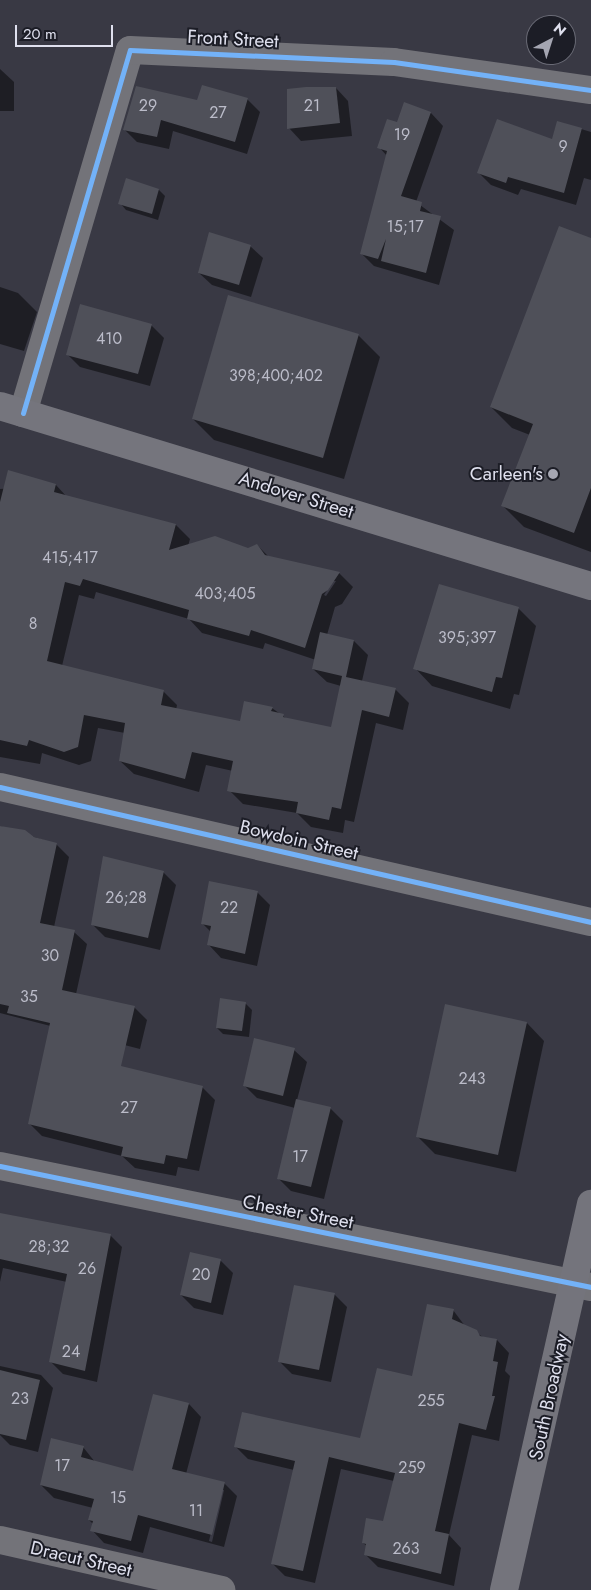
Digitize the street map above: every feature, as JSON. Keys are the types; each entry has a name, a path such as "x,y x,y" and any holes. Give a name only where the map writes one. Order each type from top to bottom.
{"main road":[{"name":"Andover Street","path":"12,409 591,586"},
{"name":"South Broadway","path":"504,1590 582,1285 591,1204"}],"street":[{"name":"Front Street","path":"12,409 130,50 394,62 591,90"},
{"name":"Bowdoin Street","path":"0,787 591,922"},
{"name":"Chester Street","path":"0,1166 582,1285"},
{"name":"Dracut Street","path":"0,1540 221,1590"}],"building":[{"path":"202,85 248,98 235,142 161,120 157,137 123,130 136,86 197,100"},
{"path":"336,87 340,123 287,129 287,89"},
{"path":"404,102 431,112 401,196 422,202 420,211 441,216 426,273 381,261 386,239 378,259 360,254 387,151 377,148 387,119 397,122"},
{"path":"497,119 552,139 557,121 582,128 564,193 508,177 506,183 477,173"},
{"path":"126,178 159,189 152,214 118,204"},
{"path":"559,226 591,238 591,488 574,533 501,506 533,424 490,407"},
{"path":"209,232 251,245 239,285 198,273"},
{"path":"228,295 359,334 323,458 192,419"},
{"path":"80,304 152,324 138,374 66,355"},
{"path":"8,470 56,484 54,492 176,524 169,550 215,536 248,548 257,544 265,555 340,572 328,590 322,594 305,648 251,630 249,636 187,619 189,610 83,579 80,586 65,582 47,661 164,690 161,705 240,721 244,701 273,707 271,711 284,714 283,717 331,727 342,676 312,669 320,632 354,640 346,677 396,688 389,717 362,710 341,809 332,807 329,820 296,813 298,802 227,791 233,761 192,752 185,779 119,761 125,723 84,715 78,747 64,752 29,740 27,746 0,740 0,502"},
{"path":"439,584 519,607 502,678 496,677 492,692 413,669"},
{"path":"0,826 25,830 34,837 57,843 40,923 75,930 62,990 135,1006 121,1066 203,1086 187,1159 166,1155 164,1164 121,1156 123,1147 28,1124 50,1023 7,1013 9,1006 0,1004"},
{"path":"103,856 164,871 148,938 91,925"},
{"path":"209,881 258,891 245,954 207,945 211,926 201,924"},
{"path":"220,998 246,1002 242,1031 216,1028"},
{"path":"445,1004 527,1022 498,1155 416,1137"},
{"path":"254,1038 295,1048 283,1096 243,1086"},
{"path":"296,1099 331,1107 311,1187 277,1179"},
{"path":"0,1213 111,1234 85,1371 49,1362 67,1274 0,1259"},
{"path":"190,1252 221,1259 211,1303 180,1295"},
{"path":"294,1285 335,1293 319,1370 278,1362"},
{"path":"427,1304 454,1309 452,1319 477,1330 480,1336 497,1339 493,1361 498,1362 492,1396 495,1396 486,1430 459,1423 435,1531 449,1534 441,1574 364,1555 366,1544 362,1543 366,1518 383,1521 395,1473 329,1457 303,1571 271,1564 295,1461 234,1447 242,1412 360,1438 377,1368 412,1376"},
{"path":"0,1370 40,1380 26,1440 0,1434"},
{"path":"153,1394 189,1403 172,1469 225,1482 212,1535 138,1515 131,1541 90,1531 93,1521 88,1520 94,1499 40,1485 51,1438 84,1446 81,1457 133,1471"}],"cycle path":[{"path":"23,413 130,50 394,62 591,90"},
{"path":"0,787 591,922"},
{"path":"0,1166 591,1287"}],"place":[{"name":"Carleen's","path":"553,474"}]}
